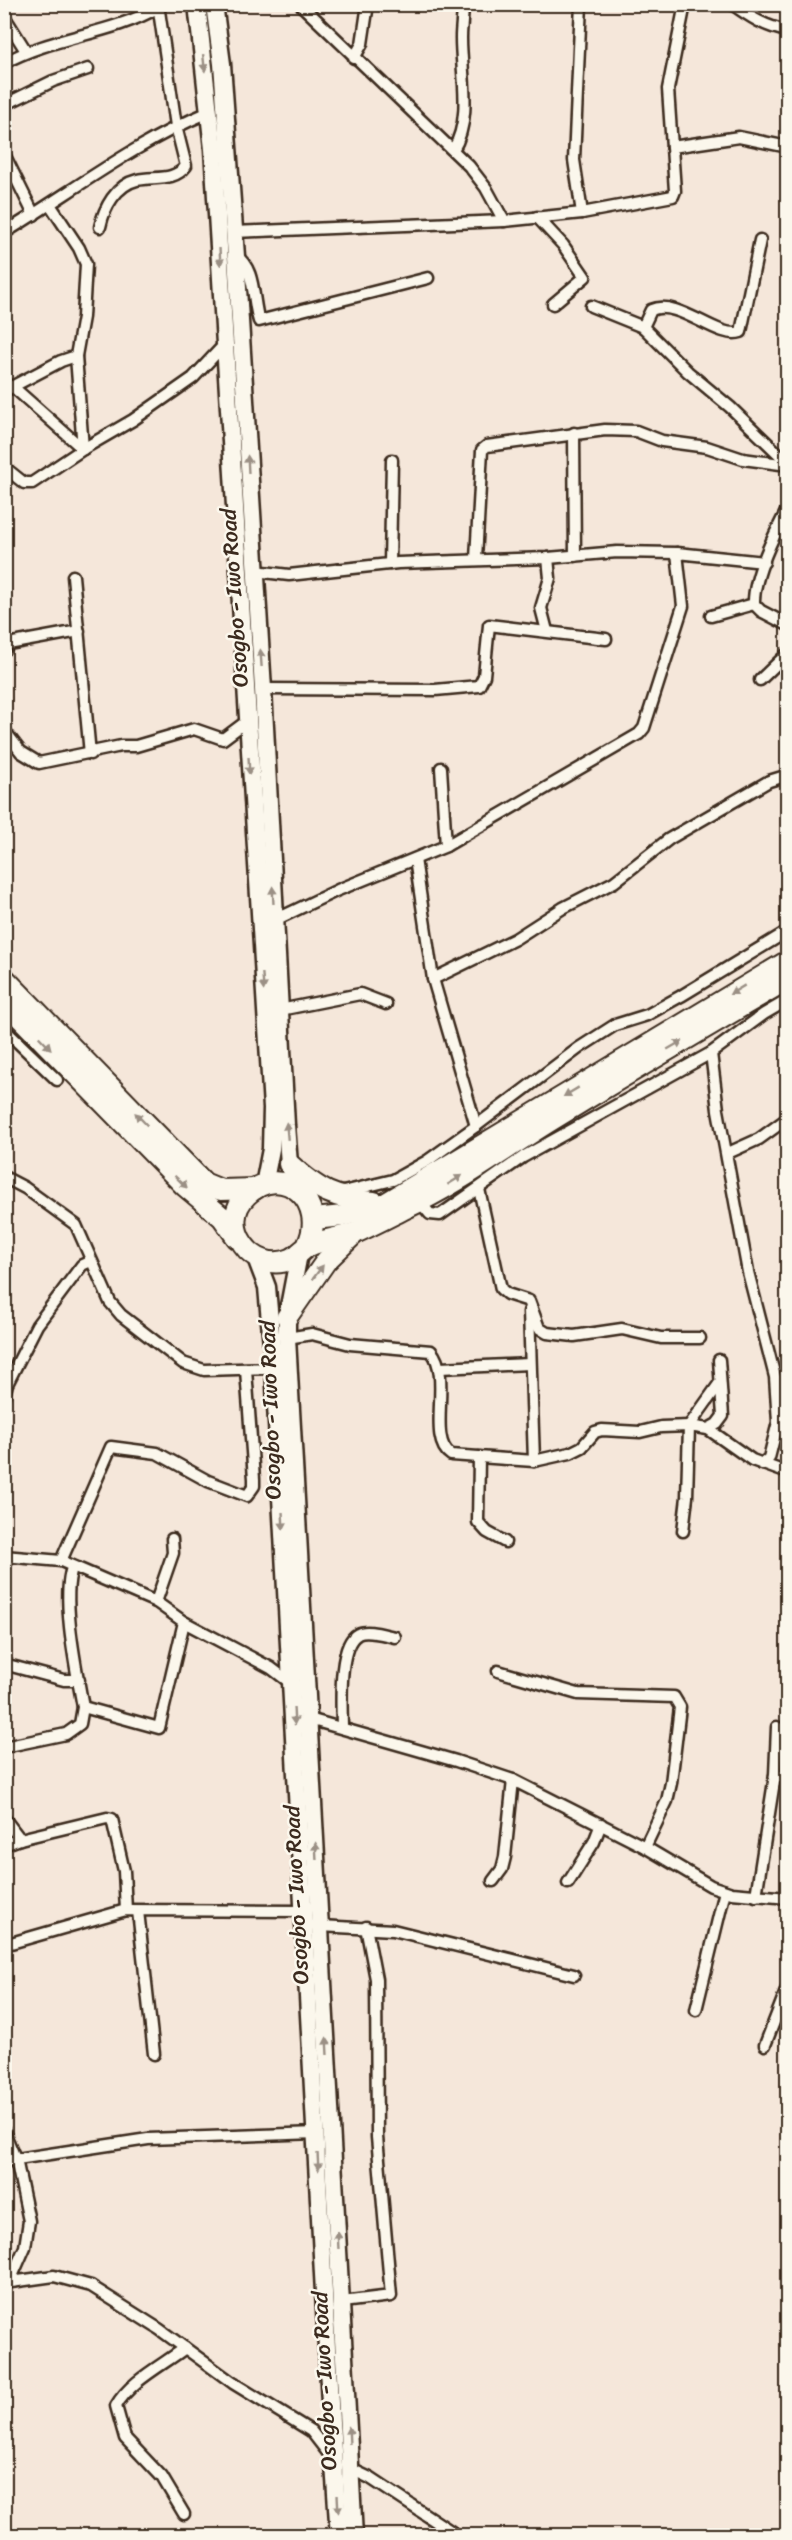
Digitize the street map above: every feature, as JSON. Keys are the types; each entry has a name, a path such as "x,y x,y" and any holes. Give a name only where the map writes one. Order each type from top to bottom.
{"highway":[{"path":"4,1001 185,1186 222,1217 241,1243 256,1258 279,1262 303,1250 356,1232 420,1202 643,1064 779,984 788,961"},
{"path":"4,978 204,1183 221,1190 260,1187 273,1183 297,1189 308,1202 314,1219 312,1236 303,1250"},
{"path":"314,1219 343,1216 386,1203 779,984"},
{"path":"289,1164 313,1185 330,1195 386,1203"},
{"path":"241,1243 236,1225 238,1207 260,1187"},
{"path":"287,1317 326,1261 356,1232"}],"main road":[{"name":"Osogbo - Iwo Road","path":"197,4 209,112 225,344 272,1108 271,1149 260,1187"},
{"name":"Osogbo - Iwo Road","path":"214,4 222,64 236,256 289,1164 297,1189"},
{"name":"Osogbo - Iwo Road","path":"303,1250 287,1317 287,1338 354,2535"},
{"name":"Osogbo - Iwo Road","path":"256,1258 267,1287 278,1421 331,2422 339,2535"}],"street":[{"path":"300,4 453,150 486,188 504,221"},
{"path":"354,58 362,44 368,4"},
{"path":"453,150 461,136 464,114 461,38 463,4"},
{"path":"581,4 574,160 582,213"},
{"path":"234,232 504,221 582,213 673,196 675,191 668,89 685,4"},
{"path":"732,4 752,19 771,28 788,31"},
{"path":"4,63 26,51 102,31 144,15 158,6 176,126 186,157 184,170 172,176 136,180 124,188 108,205 100,227"},
{"path":"4,16 26,51"},
{"path":"4,105 52,81 88,69"},
{"path":"4,233 51,206 121,156 176,126 209,112"},
{"path":"672,147 739,137 788,147"},
{"path":"4,154 34,215"},
{"path":"51,206 79,248 86,264 83,317 76,356 83,449"},
{"path":"537,217 563,245 585,278 553,304"},
{"path":"643,327 651,310 657,308 678,311 724,330 741,332 760,240"},
{"path":"236,256 246,262 251,276 254,304 259,321 428,278"},
{"path":"591,306 643,327 688,372 730,406 788,464"},
{"path":"4,467 27,485 134,420 193,378 225,344"},
{"path":"76,356 61,361 8,388 83,449"},
{"path":"476,559 483,447 605,430 636,431 662,441 707,447 743,459 788,464"},
{"path":"574,434 575,556"},
{"path":"390,564 393,460"},
{"path":"788,508 764,562 754,596 754,604 761,611 788,625"},
{"path":"255,571 289,575 390,564 548,558 617,552 677,553 764,562"},
{"path":"275,920 338,890 446,846 639,734 644,728 683,606 677,553"},
{"path":"547,631 542,608 550,578 548,558"},
{"path":"73,576 90,754"},
{"path":"711,616 754,604"},
{"path":"263,689 435,690 479,686 484,676 489,626 606,639"},
{"path":"6,644 79,631"},
{"path":"760,680 788,653"},
{"path":"4,730 21,752 39,763 121,746 136,746 194,729 223,739 247,721"},
{"path":"441,768 446,846"},
{"path":"433,979 515,939 564,908 614,882 669,839 769,781 782,777 788,778"},
{"path":"415,859 433,979 476,1126"},
{"path":"330,1195 393,1180 427,1161 579,1048 615,1025 647,1014 681,996 788,931"},
{"path":"420,1202 430,1214 440,1215 479,1190 523,1157 711,1053 764,1014 779,984"},
{"path":"280,1010 360,994 386,1004"},
{"path":"4,1029 57,1080"},
{"path":"711,1053 718,1110 728,1153 748,1272 775,1377 783,1422 761,1461"},
{"path":"643,1064 655,1084"},
{"path":"728,1153 759,1139 788,1118"},
{"path":"4,1177 33,1193 76,1225 115,1308 183,1363 204,1370 274,1368"},
{"path":"479,1190 501,1289 507,1294 529,1301"},
{"path":"4,1396 7,1384 37,1326 81,1265 91,1261"},
{"path":"529,1301 539,1328 547,1333 574,1336 622,1329 661,1338 700,1338"},
{"path":"529,1301 534,1461"},
{"path":"287,1338 312,1334 350,1344 431,1351 440,1368 443,1446 451,1455 534,1461 570,1454 582,1447 595,1432 602,1430 628,1432 661,1426 689,1426 708,1429 761,1461 788,1473"},
{"path":"708,1429 717,1424 723,1416 719,1360"},
{"path":"440,1368 530,1364"},
{"path":"61,1561 111,1447 157,1453 208,1481 247,1496 254,1486 254,1479 246,1370"},
{"path":"683,1531 689,1426 719,1384"},
{"path":"479,1457 478,1522 487,1532 505,1542"},
{"path":"156,1602 172,1553 172,1539"},
{"path":"4,1556 61,1561 72,1568 156,1602 183,1622 271,1668 292,1684"},
{"path":"4,1747 74,1730 80,1724 83,1707 69,1603 72,1568"},
{"path":"83,1707 159,1728 183,1622"},
{"path":"342,1728 343,1676 345,1655 350,1642 356,1634 364,1633 394,1637"},
{"path":"4,1664 64,1680 79,1680"},
{"path":"498,1671 578,1694 674,1697 680,1707 671,1782 667,1801 645,1847"},
{"path":"309,1719 456,1761 513,1780 645,1847 681,1871 725,1891 788,1898"},
{"path":"756,1896 775,1775 777,1727"},
{"path":"775,1775 788,1778"},
{"path":"493,1881 502,1869 505,1857 513,1780"},
{"path":"4,1818 20,1839"},
{"path":"4,1845 107,1818 112,1820 124,1871 126,1910"},
{"path":"568,1883 594,1842 600,1824"},
{"path":"696,2010 725,1891"},
{"path":"4,1945 126,1910 304,1911"},
{"path":"138,1911 154,2054"},
{"path":"320,1926 393,1930 574,1975"},
{"path":"342,2302 391,2296 378,2137 376,1979 366,1928"},
{"path":"765,2045 788,1986"},
{"path":"4,2132 29,2221 25,2247 7,2282"},
{"path":"12,2159 148,2139 317,2133"},
{"path":"7,2282 54,2276 82,2282 185,2348 233,2384 311,2431 334,2461"},
{"path":"184,2514 162,2476 125,2438 116,2406 135,2385 185,2348"},
{"path":"311,2431 331,2422"},
{"path":"351,2469 370,2478 458,2535"}]}
